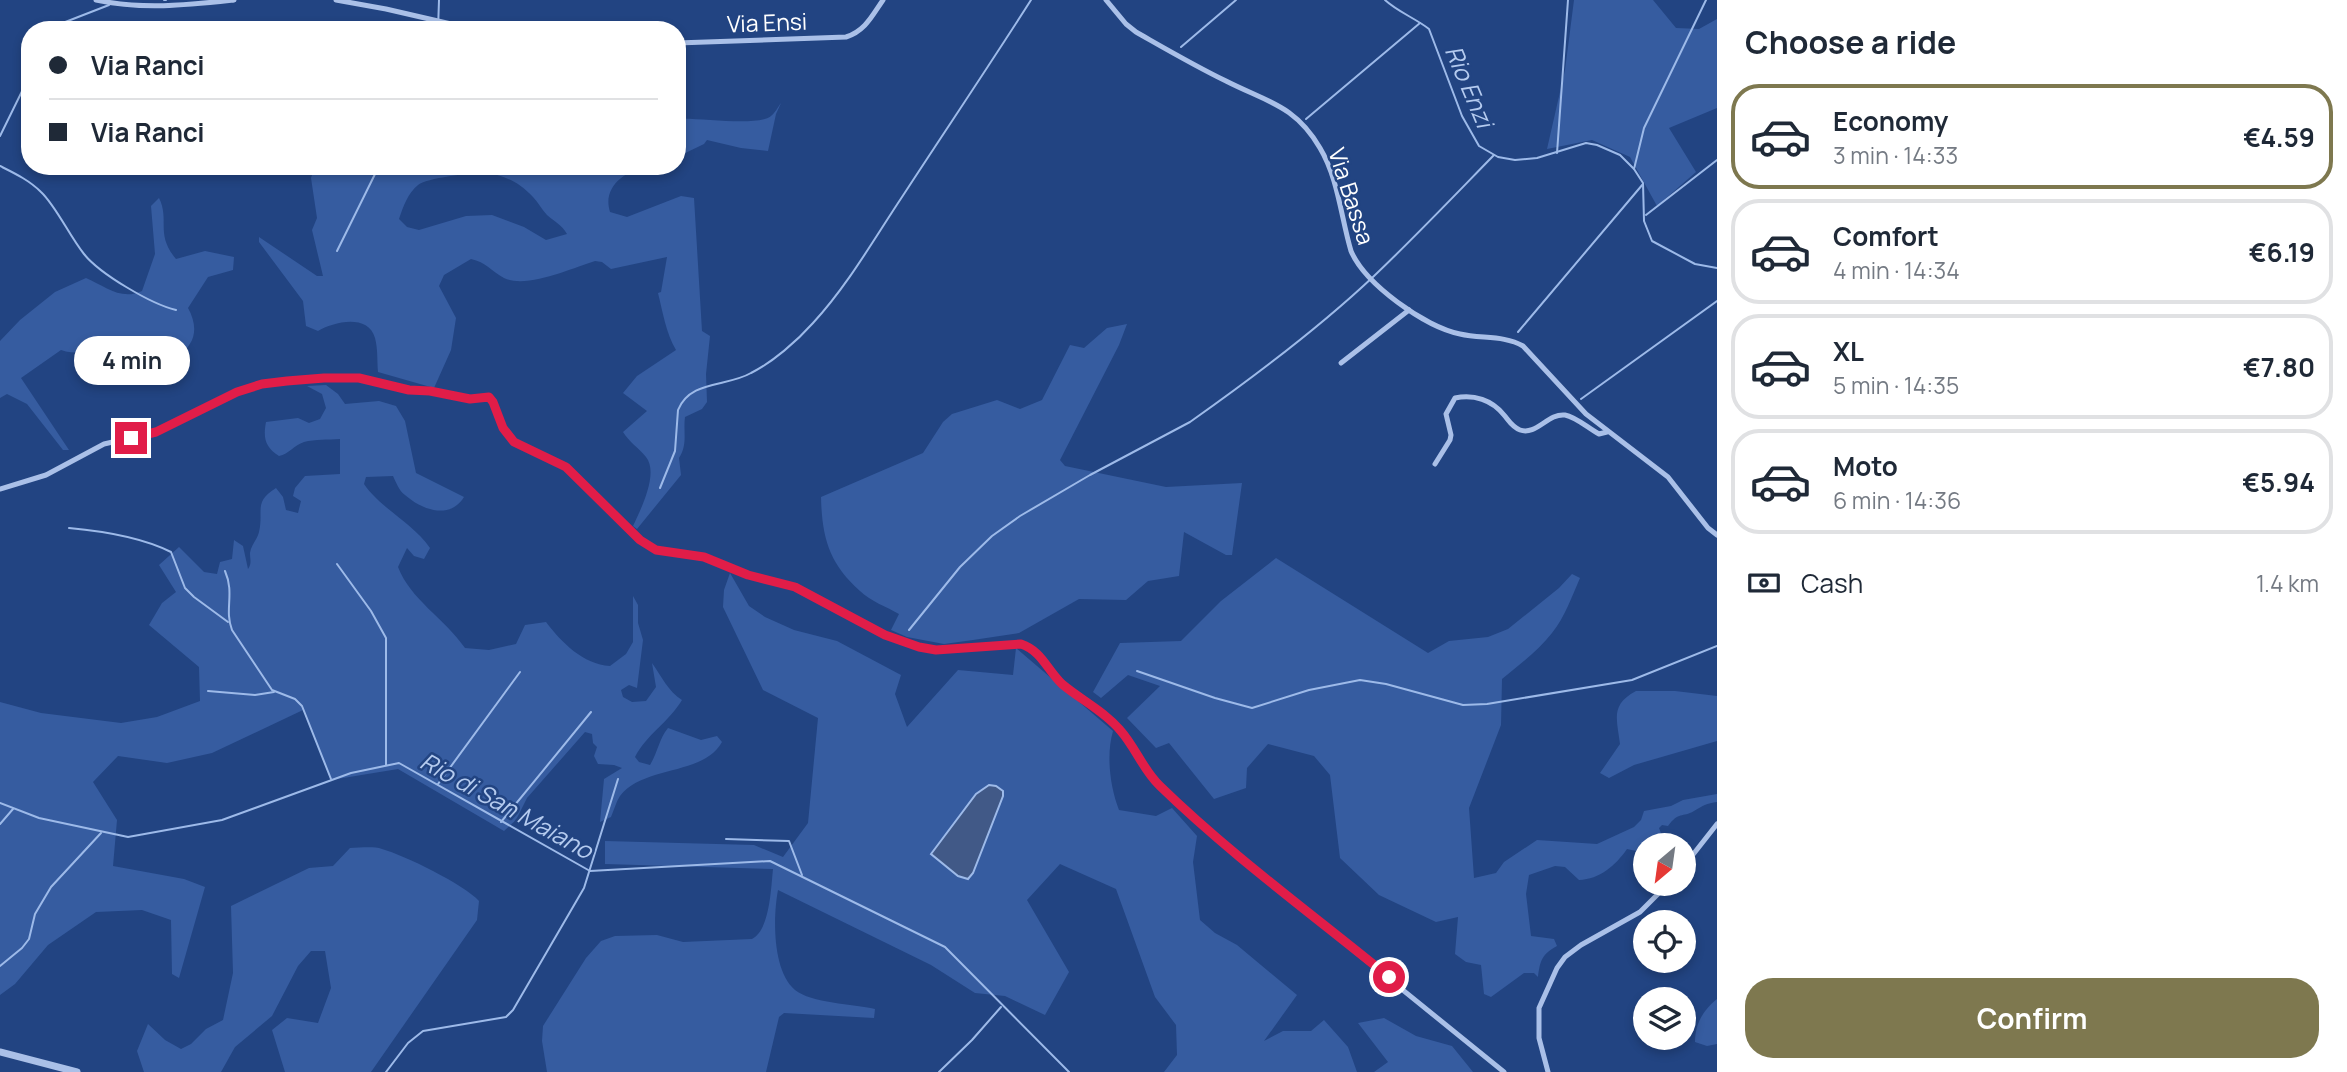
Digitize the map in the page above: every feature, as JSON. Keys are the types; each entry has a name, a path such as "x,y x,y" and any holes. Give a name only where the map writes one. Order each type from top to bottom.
{"street":[{"path":"96,0 156,7 234,0"},
{"path":"337,0 438,21"},
{"name":"Via Ensi","path":"686,43 846,37 857,33 868,23 883,0"},
{"name":"Via Bassa","path":"1106,0 1136,32 1226,81 1275,102 1300,121 1321,150 1335,187 1355,261 1371,278 1426,321 1458,334 1503,338 1523,346 1566,395 1607,432 1668,477 1717,535"},
{"path":"1341,363 1409,310"},
{"path":"0,489 46,475 104,444 156,432 237,392 262,384 351,378 470,399 489,397 503,428 514,442 566,467 640,540 656,550 704,557 748,575 795,587 885,635 919,647 936,650 1021,644 1031,648 1063,684 1119,728 1147,772 1207,829 1504,1072"},
{"path":"1435,464 1450,440 1446,414 1455,398 1465,396 1474,396 1490,402 1503,412 1510,423 1522,431 1529,431 1559,415 1568,415 1599,433 1607,432"},
{"path":"1696,851 1717,824"},
{"path":"1548,1072 1539,1038 1539,1008 1557,968 1565,957 1581,945 1640,912 1656,896"},
{"path":"0,1052 77,1072"}],"shaded area":[{"path":"1574,0 1653,0 1676,28 1699,29 1717,19 1717,108 1669,128 1696,172 1657,206 1630,157 1592,140 1547,149 1565,70"},
{"path":"781,103 768,151 707,140 686,153 686,119 754,121 771,116"},
{"path":"312,175 460,175 418,185 409,196 399,219 407,227 419,230 466,216 492,215 524,227 546,240 567,234 522,187 495,175 626,175 612,188 608,203 610,212 627,217 681,196 694,198 702,331 710,336 706,374 707,402 702,409 685,417 684,443 679,458 681,475 637,529 633,526 650,481 650,464 623,432 647,411 623,393 637,376 676,350 667,330 658,293 661,292 667,257 611,269 602,262 595,261 525,281 504,278 485,264 471,259 444,275 439,286 456,318 451,350 434,388 378,372 375,338 365,325 358,322 341,323 318,331 306,326 303,301 259,242 259,237 317,276 323,276 312,230 317,218"},
{"path":"159,198 164,235 176,259 205,251 234,257 233,270 208,277 188,308 194,328 189,346 177,356 164,356 159,359 137,383 132,377 128,379 101,356 61,350 21,378 69,450 63,450 27,404 7,394 0,398 0,341 20,320 55,292 86,278 120,293 134,294 142,291 155,254 151,206"},
{"path":"1127,324 1119,345 1060,460 1065,466 1166,487 1242,483 1232,555 1226,555 1184,532 1179,576 1148,581 1126,600 1079,599 1019,633 944,644 907,637 891,630 899,614 864,595 849,581 834,560 823,525 821,497 923,453 943,422 952,414 997,400 1020,409 1042,400 1070,345 1084,348 1107,328"},
{"path":"326,385 338,394 345,404 379,401 396,406 405,421 416,473 464,497 451,508 436,510 419,505 405,495 393,476 366,477 364,484 430,548 424,559 414,556 407,548 398,567 419,599 465,648 489,650 516,644 525,625 546,622 582,657 610,666 626,654 633,642 633,596 638,605 638,623 643,640 637,688 629,685 621,690 623,697 632,702 646,701 656,687 652,663 669,688 682,700 635,757 639,762 650,765 668,728 701,740 717,736 722,742 713,753 701,760 643,779 630,786 620,796 611,817 600,822 604,779 622,768 598,764 594,756 597,747 593,743 592,734 585,732 527,798 516,820 504,831 398,769 331,780 303,710 212,753 167,763 118,756 93,782 117,820 113,866 184,879 205,887 179,978 172,974 171,920 142,910 96,912 48,945 15,984 0,995 0,702 41,713 121,723 157,717 200,701 199,667 149,625 162,603 176,592 159,565 179,547 204,572 217,574 220,562 232,559 234,540 243,546 248,569 250,553 259,532 264,498 276,488 283,497 286,510 298,513 301,501 293,496 295,488 305,476 340,474 340,439 304,442 279,456 268,446 265,437 266,422 298,418 309,423 320,419 326,408 322,394 307,386"},
{"path":"1276,558 1428,653 1449,641 1488,637 1508,629 1559,588 1572,574 1580,578 1557,627 1535,652 1502,679 1501,725 1469,808 1474,878 1496,873 1504,862 1537,840 1597,844 1634,827 1641,820 1644,811 1717,794 1717,802 1678,817 1668,826 1662,825 1659,828 1661,833 1633,833 1633,850 1627,849 1612,866 1594,877 1579,880 1565,867 1555,866 1529,875 1526,894 1531,936 1554,939 1557,946 1543,959 1538,977 1534,973 1524,973 1491,997 1484,994 1481,965 1466,962 1455,954 1458,917 1436,922 1379,895 1340,858 1330,775 1314,756 1268,744 1247,768 1246,788 1214,799 1169,743 1156,748 1127,718 1160,686 1128,675 1101,698 1093,692 1120,643 1181,641 1221,601"},
{"path":"730,573 749,606 765,617 794,630 837,641 901,675 895,694 907,727 958,670 1013,675 1016,648 1113,731 1110,771 1119,810 1156,816 1172,808 1197,836 1193,862 1200,920 1215,933 1237,945 1297,995 1264,1041 1283,1031 1311,1031 1324,1020 1348,1047 1357,1072 1164,1072 1177,1055 1176,1025 1155,997 1116,889 1060,864 1027,900 1069,972 1045,1015 1005,996 975,993 931,965 778,890 776,943 787,981 795,990 811,998 875,1009 874,1018 784,1013 779,1017 766,1072 547,1072 542,1041 543,1026 586,958 601,941 615,936 657,935 683,942 752,939 763,927 766,918 773,869 605,864 605,841 754,845 783,857 808,823 818,718 763,690 723,607 724,590"},
{"path":"1636,691 1675,691 1717,696 1717,741 1634,765 1609,778 1600,773 1620,744 1617,720 1619,707"},
{"path":"989,785 1003,791 1003,796 973,873 968,879 958,876 931,854 976,794"},
{"path":"371,847 392,852 434,871 479,901 477,920 371,1072 285,1072 272,1030 287,1018 318,1023 331,988 325,951 311,951 298,966 272,1016 235,1047 221,1072 144,1072 137,1051 148,1024 165,1040 181,1049 191,1044 206,1029 223,1020 233,973 231,906 309,868 333,866 350,848"},
{"path":"1717,999 1717,1044 1707,1046 1696,1042 1696,1029 1708,1008"},
{"path":"1384,1018 1416,1036 1452,1046 1473,1072 1374,1072 1388,1062 1358,1023"}],"waterway":[{"path":"438,21 439,0"},
{"path":"660,488 675,451 678,410 684,400 700,389 741,377 768,363 800,337 826,308 860,262 1031,0"},
{"path":"1181,47 1236,0"},
{"name":"Rio Enzi","path":"1385,0 1429,29 1462,116 1479,146 1498,157 1515,160 1537,158 1586,143 1620,155 1643,183 1644,221 1652,241 1695,264 1717,268"},
{"path":"1557,153 1568,0"},
{"path":"1634,169 1644,128 1706,0"},
{"path":"68,21 109,5"},
{"path":"1306,119 1420,23"},
{"path":"0,136 21,93"},
{"path":"909,630 960,567 992,536 1020,516 1090,475 1190,422 1308,334 1374,276 1494,155"},
{"path":"1646,215 1717,160"},
{"path":"0,166 26,180 41,192 92,262 140,295 176,310"},
{"path":"337,251 375,175"},
{"path":"1518,332 1643,184"},
{"path":"1581,399 1717,301"},
{"path":"69,528 147,542 171,552 185,588 228,622"},
{"path":"337,564 371,611 386,638 386,765"},
{"path":"225,571 232,630 272,690 295,699 302,706 331,779"},
{"path":"1137,671 1252,708 1309,690 1360,680 1386,684 1463,705 1487,704 1632,680 1717,646"},
{"path":"438,784 520,672"},
{"path":"208,691 255,695 274,692"},
{"path":"501,822 591,712"},
{"name":"Rio di San Maiano","path":"0,803 39,818 128,837 222,820 351,773 399,763 590,871 770,861 945,947 1069,1072"},
{"path":"386,1072 408,1043 423,1031 506,1017 513,1010 584,888 618,779"},
{"path":"0,824 13,809"},
{"path":"0,966 29,939 35,914 51,887 101,833"},
{"path":"726,839 789,841 802,875"},
{"path":"939,1072 1001,1007"}],"route":[{"path":"131,438 156,432 237,392 262,384 287,381 359,378 409,390 470,399 489,397 503,428 514,442 566,467 640,540 656,550 704,557 748,575 795,587 885,635 919,647 936,650 1021,644 1031,648 1063,684 1119,728 1132,744 1147,772 1159,785 1230,850 1389,977"}]}
